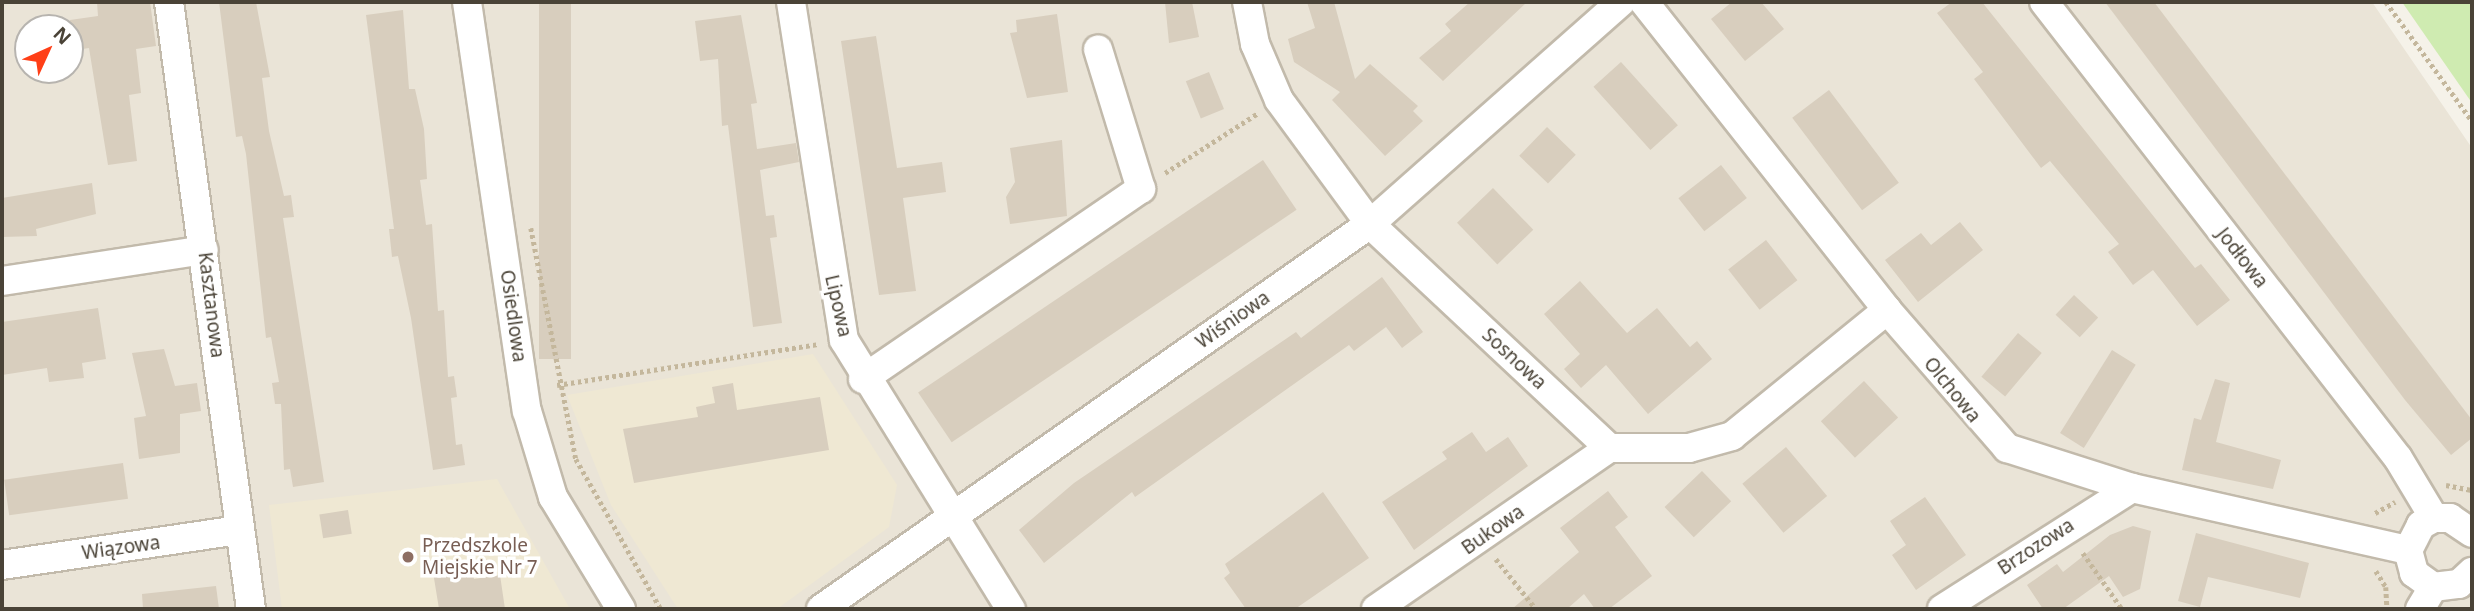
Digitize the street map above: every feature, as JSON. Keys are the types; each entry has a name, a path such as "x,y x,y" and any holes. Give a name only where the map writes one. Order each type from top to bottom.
{"street":[{"name":"Kasztanowa","path":"169,2 251,609"},
{"name":"Osiedlowa","path":"467,2 527,411 553,497 621,609"},
{"name":"Lipowa","path":"791,2 844,340 863,379 1011,609"},
{"name":"Sosnowa","path":"1247,2 1255,44 1279,100 1370,224 1609,448"},
{"name":"Wiśniowa","path":"821,609 1370,224 1621,2"},
{"name":"Olchowa","path":"1644,2 1887,310 2007,448 2132,488 2408,550"},
{"name":"Jodłowa","path":"2044,2 2398,457 2434,518"},
{"path":"863,379 1141,189 1098,49"},
{"path":"2,281 204,250"},
{"path":"1609,448 1689,448 1732,436 1887,310"},
{"name":"Bukowa","path":"1376,609 1609,448"},
{"name":"Brzozowa","path":"1942,609 2065,528 2132,488"},
{"path":"2472,534 2451,518 2434,518 2421,525 2408,550 2414,573 2427,598 2459,584 2472,572"},
{"name":"Wiązowa","path":"2,565 239,530"}],"path":[{"path":"2386,2 2472,121"},
{"path":"1141,189 1279,100"},
{"path":"531,224 556,385 589,490 661,609"},
{"path":"556,385 844,340"},
{"path":"2065,528 2122,609"},
{"path":"1480,539 1536,609"}],"shaded area":[{"path":"2,2 2372,2 2472,148 2472,609 2,609"},
{"path":"813,354 897,485 889,527 777,609 678,609 611,505 567,395"},
{"name":"Przedszkole Miejskie Nr 7","path":"497,479 570,609 282,609 269,505"}],"green space":[{"path":"2402,2 2472,2 2472,103"}],"building":[{"path":"97,2 150,2 156,46 136,49 141,93 129,95 137,161 108,165 89,48 84,49 84,18 98,16"},
{"path":"219,2 256,2 270,77 262,78 269,131 284,196 291,195 294,217 283,218 324,482 293,487 290,469 284,470 281,404 275,404 272,383 279,382 271,337 266,338 246,154 242,136 236,137"},
{"path":"539,2 571,2 571,359 539,359"},
{"path":"1165,2 1192,2 1199,37 1169,43"},
{"path":"1307,2 1334,2 1355,79 1370,64 1418,106 1413,111 1423,121 1385,156 1332,100 1340,92 1294,62 1288,39 1315,28"},
{"path":"1470,2 1527,2 1443,81 1419,58 1451,31 1445,24"},
{"path":"1732,2 1761,2 1784,29 1745,61 1711,19"},
{"path":"1952,2 1982,2 2195,268 2201,264 2230,300 2197,326 2153,270 2133,285 2108,252 2119,244 2050,161 2041,168 1974,79 1983,72 1937,13"},
{"path":"2105,2 2154,2 2472,420 2472,438 2451,455 2405,400"},
{"path":"403,10 409,89 415,89 424,129 427,179 420,180 426,225 432,224 438,311 444,310 448,377 454,376 457,397 451,398 456,445 462,444 465,465 433,470 411,318 398,256 392,257 389,229 394,229 366,15"},
{"path":"1057,14 1068,92 1027,98 1010,33 1017,32 1016,20"},
{"path":"741,15 757,103 751,104 757,149 796,143 799,162 760,170 766,216 774,215 777,237 770,238 782,323 753,327 728,125 722,126 718,59 700,61 695,21"},
{"path":"876,36 897,168 942,162 946,192 903,198 916,291 879,295 841,41"},
{"path":"1621,62 1678,125 1650,150 1594,87"},
{"path":"1209,72 1224,109 1201,118 1186,81"},
{"path":"1829,90 1899,183 1862,210 1792,118"},
{"path":"1547,127 1576,155 1548,184 1519,156"},
{"path":"1062,140 1067,216 1010,224 1006,197 1015,182 1010,148"},
{"path":"1263,160 1297,210 952,442 918,393"},
{"path":"1721,165 1747,198 1704,231 1678,198"},
{"path":"92,183 96,214 36,229 37,236 2,237 2,198"},
{"path":"1493,188 1533,230 1497,264 1457,223"},
{"path":"1960,222 1983,250 1918,302 1885,260 1921,233 1931,245"},
{"path":"1766,240 1797,280 1760,310 1728,270"},
{"path":"1382,277 1423,332 1402,348 1386,327 1354,351 1349,345 1135,497 1132,492 1044,563 1019,530 1074,483 1296,332 1301,338"},
{"path":"1580,281 1627,333 1657,308 1690,347 1697,341 1712,359 1648,414 1606,365 1581,388 1564,369 1580,354 1544,314"},
{"path":"2074,295 2098,318 2080,337 2056,315"},
{"path":"98,308 106,359 82,363 84,378 49,382 47,368 2,375 2,322"},
{"path":"2018,333 2042,353 2005,397 1981,377"},
{"path":"164,349 175,386 197,383 201,411 180,414 180,453 139,459 134,418 146,416 132,353"},
{"path":"2112,350 2136,365 2084,448 2060,433"},
{"path":"2215,379 2230,383 2216,442 2281,460 2273,489 2182,470 2194,418 2201,420"},
{"path":"1864,381 1898,418 1855,458 1821,421"},
{"path":"733,383 737,410 820,397 829,450 634,483 623,429 698,417 696,407 715,403 712,387"},
{"path":"1472,432 1486,452 1508,437 1528,466 1414,550 1382,502 1447,459 1442,452"},
{"path":"1786,447 1827,496 1783,533 1742,484"},
{"path":"123,463 128,499 9,515 4,480"},
{"path":"1702,471 1731,501 1694,537 1665,507"},
{"path":"1608,491 1628,517 1615,527 1652,576 1609,609 1595,609 1584,594 1567,609 1512,609 1579,552 1560,528"},
{"path":"1323,492 1369,558 1295,609 1246,609 1224,578 1230,573 1225,564"},
{"path":"1925,497 1966,555 1916,590 1892,555 1906,545 1890,521"},
{"path":"348,510 352,534 323,538 319,515"},
{"path":"2133,526 2151,531 2140,589 2123,597 2109,576 2063,609 2043,609 2027,585 2057,564 2063,572 2110,535"},
{"path":"2196,533 2309,563 2300,598 2208,577 2200,607 2178,601"},
{"path":"472,566 474,579 500,575 505,609 439,609 433,572"},
{"path":"216,586 219,609 143,609 142,594"}],"place":[{"name":"Przedszkole Miejskie Nr 7","path":"408,557"}]}
